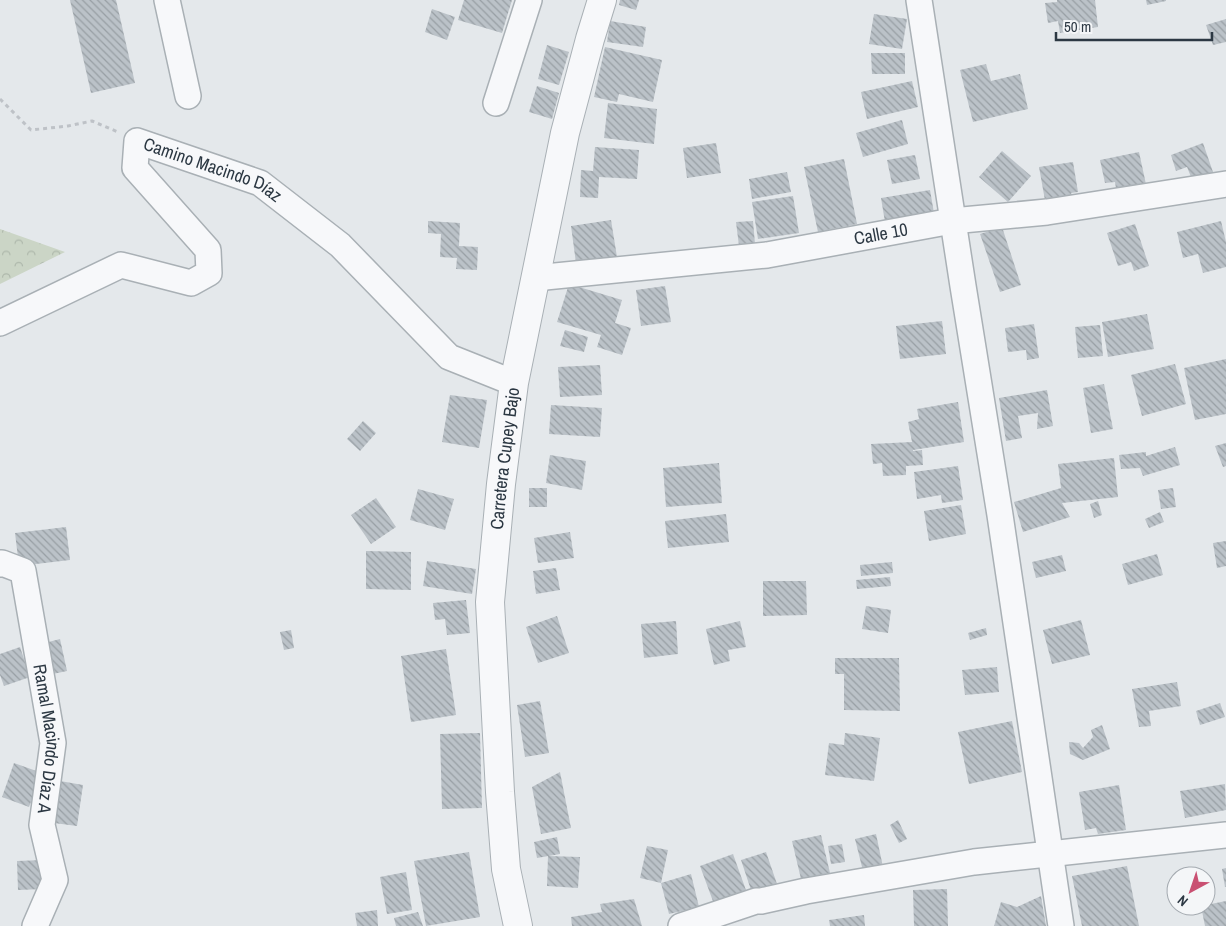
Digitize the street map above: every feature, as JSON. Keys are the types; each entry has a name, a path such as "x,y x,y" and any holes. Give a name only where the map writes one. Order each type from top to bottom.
{"street":[{"path":"167,0 188,96"},
{"path":"496,103 529,0"},
{"name":"Carretera Cupey Bajo","path":"518,926 506,869 490,602 500,484 514,383 565,133 602,0"},
{"path":"919,0 1061,926"},
{"name":"Camino Macindo Díaz","path":"0,323 121,265 191,283 209,273 208,250 135,168 137,141 260,183 340,245 449,357 514,383"},
{"name":"Calle 10","path":"535,278 766,254 952,221 1047,212 1226,184"},
{"name":"Ramal Macindo Díaz A","path":"0,564 2,563 23,571 53,743 42,825 56,880 34,926"},
{"path":"681,926 756,901 974,862 1226,835"}],"path":[{"path":"0,99 31,130 92,121 137,141"}],"green space":[{"path":"0,229 65,252 0,284"}],"building":[{"path":"70,0 116,0 135,83 91,93"},
{"path":"464,0 512,0 502,33 458,20"},
{"path":"620,0 639,0 636,10 619,5"},
{"path":"1057,0 1095,0 1098,27 1060,33 1058,21 1048,23 1045,3 1057,2"},
{"path":"1146,0 1166,0 1166,1 1147,5"},
{"path":"432,9 455,17 447,40 425,32"},
{"path":"874,14 907,19 902,49 869,44"},
{"path":"1226,19 1226,42 1213,45 1206,25"},
{"path":"610,21 646,27 643,47 607,42"},
{"path":"547,45 569,52 559,85 538,79"},
{"path":"605,47 662,60 653,102 619,94 617,102 594,97"},
{"path":"871,53 905,53 905,74 872,74"},
{"path":"986,64 991,81 1020,74 1028,109 973,122 960,70"},
{"path":"912,81 918,107 867,119 861,92"},
{"path":"537,86 559,93 552,119 529,112"},
{"path":"608,103 657,109 654,144 604,138"},
{"path":"902,120 908,144 863,157 856,133"},
{"path":"716,143 721,173 687,178 683,148"},
{"path":"1203,143 1214,175 1193,182 1187,167 1176,171 1171,155"},
{"path":"595,147 639,150 637,179 599,177 598,198 580,197 581,170 593,171"},
{"path":"1002,151 1031,176 1008,202 979,177"},
{"path":"1139,152 1147,189 1117,195 1115,182 1105,183 1100,160"},
{"path":"915,155 920,179 892,184 887,160"},
{"path":"844,159 857,224 818,232 804,167"},
{"path":"1073,162 1078,192 1071,193 1075,201 1046,206 1039,167"},
{"path":"787,172 791,192 752,199 749,179"},
{"path":"930,190 935,219 886,228 881,198"},
{"path":"793,196 799,233 758,239 752,202"},
{"path":"611,220 617,257 576,263 571,226"},
{"path":"428,221 460,223 459,246 478,247 477,270 456,269 457,258 440,257 441,234 428,233"},
{"path":"753,221 755,244 739,246 736,222"},
{"path":"1221,221 1226,242 1226,267 1203,273 1198,254 1183,258 1177,232"},
{"path":"1135,224 1149,266 1134,271 1131,262 1118,266 1107,233"},
{"path":"1002,227 1021,285 1000,292 980,234"},
{"path":"569,284 622,300 615,323 631,328 622,355 597,347 601,335 557,322"},
{"path":"665,286 671,322 641,326 636,290"},
{"path":"1147,314 1154,349 1108,357 1102,322"},
{"path":"942,321 946,354 900,359 896,326"},
{"path":"1034,324 1039,358 1027,360 1026,350 1008,352 1005,328"},
{"path":"1100,325 1103,356 1078,358 1075,327"},
{"path":"565,330 588,337 584,352 560,346"},
{"path":"1226,359 1226,414 1195,420 1184,368"},
{"path":"1175,364 1186,404 1142,416 1131,375"},
{"path":"600,365 602,395 560,397 558,367"},
{"path":"1104,384 1113,429 1091,433 1083,388"},
{"path":"1047,390 1053,426 1037,429 1038,413 1018,416 1022,438 1006,441 999,398"},
{"path":"450,395 487,400 479,448 442,442"},
{"path":"958,402 964,442 913,450 922,450 923,465 906,466 906,475 883,476 882,463 873,464 871,444 912,442 908,422 919,419 917,409"},
{"path":"551,405 602,408 600,437 549,434"},
{"path":"363,421 376,433 360,451 347,439"},
{"path":"1226,443 1226,466 1223,467 1215,446"},
{"path":"1175,447 1180,465 1143,476 1140,468 1121,469 1119,455 1146,452 1146,456"},
{"path":"550,455 586,461 582,490 546,483"},
{"path":"1114,458 1118,497 1062,503 1070,517 1023,532 1014,502 1061,488 1058,464"},
{"path":"719,463 722,503 666,507 663,468"},
{"path":"958,466 963,500 942,503 941,495 917,499 914,472"},
{"path":"529,488 547,488 547,507 529,507"},
{"path":"1173,488 1176,507 1161,509 1158,490"},
{"path":"418,489 454,499 445,530 410,520"},
{"path":"376,498 396,527 371,544 351,515"},
{"path":"1098,501 1102,515 1094,518 1090,504"},
{"path":"961,505 966,534 929,541 924,511"},
{"path":"1160,512 1164,522 1149,528 1145,519"},
{"path":"726,514 729,542 668,548 665,521"},
{"path":"66,527 70,560 19,566 15,533"},
{"path":"570,532 574,558 538,563 534,538"},
{"path":"1226,541 1226,566 1217,568 1213,543"},
{"path":"366,551 411,552 411,590 366,589"},
{"path":"1157,554 1163,575 1128,585 1122,564"},
{"path":"1062,555 1066,571 1036,578 1032,562"},
{"path":"427,561 476,569 472,594 423,586"},
{"path":"892,562 893,573 861,576 860,565"},
{"path":"556,568 560,590 536,594 533,571"},
{"path":"890,577 891,586 857,589 856,580"},
{"path":"763,581 806,581 807,615 763,616"},
{"path":"466,600 470,633 447,635 445,619 435,620 433,603"},
{"path":"866,606 891,610 888,633 862,629"},
{"path":"557,616 569,653 538,663 526,627"},
{"path":"1081,620 1090,655 1052,664 1043,630"},
{"path":"676,621 678,654 644,658 641,624"},
{"path":"740,621 746,647 728,650 730,661 714,665 706,629"},
{"path":"986,628 987,635 970,640 968,633"},
{"path":"291,630 294,648 284,650 280,632"},
{"path":"60,639 67,671 48,675 41,644"},
{"path":"20,647 30,677 4,686 0,675 0,654"},
{"path":"446,649 456,715 411,722 401,656"},
{"path":"835,658 899,658 900,711 844,710 844,674 835,674"},
{"path":"997,667 999,692 965,695 962,670"},
{"path":"1177,682 1181,706 1149,711 1151,726 1139,727 1132,689"},
{"path":"540,701 549,753 525,757 517,705"},
{"path":"1220,703 1225,717 1200,725 1196,711"},
{"path":"1012,721 1022,772 969,784 958,732"},
{"path":"1102,725 1110,749 1083,760 1070,754 1069,742 1079,743 1083,748 1093,737 1091,730"},
{"path":"480,733 482,808 442,809 440,734"},
{"path":"845,733 880,738 874,781 825,775 829,743 844,745"},
{"path":"14,763 42,773 29,807 2,797"},
{"path":"560,772 571,828 541,834 532,787"},
{"path":"60,781 83,785 77,826 54,823"},
{"path":"1225,784 1226,810 1185,818 1180,791"},
{"path":"1119,785 1126,830 1098,834 1096,828 1085,830 1079,792"},
{"path":"898,820 907,839 899,843 890,825"},
{"path":"876,834 883,867 863,871 855,839"},
{"path":"821,835 830,873 801,879 792,841"},
{"path":"557,837 560,854 537,858 534,842"},
{"path":"842,844 845,862 831,864 828,846"},
{"path":"647,846 668,850 661,883 640,878"},
{"path":"469,852 480,917 426,926 414,861"},
{"path":"766,852 777,884 752,893 741,860"},
{"path":"733,854 747,893 714,904 700,866"},
{"path":"548,856 580,857 578,888 547,886"},
{"path":"43,860 44,889 18,890 17,861"},
{"path":"1127,866 1139,926 1082,926 1072,876"},
{"path":"1226,868 1226,887 1225,887 1222,869"},
{"path":"406,872 412,910 387,914 380,877"},
{"path":"691,874 699,907 669,914 661,883"},
{"path":"947,889 948,926 914,926 913,890"},
{"path":"1041,896 1046,926 994,926 1001,902 1017,907"},
{"path":"634,899 642,926 572,926 571,917 602,912 600,904"},
{"path":"1226,901 1226,926 1205,926 1203,916 1216,916 1216,903"},
{"path":"377,910 378,926 357,926 355,913"},
{"path":"418,912 423,926 396,926 394,918"},
{"path":"864,915 865,926 830,926 829,920"}]}
